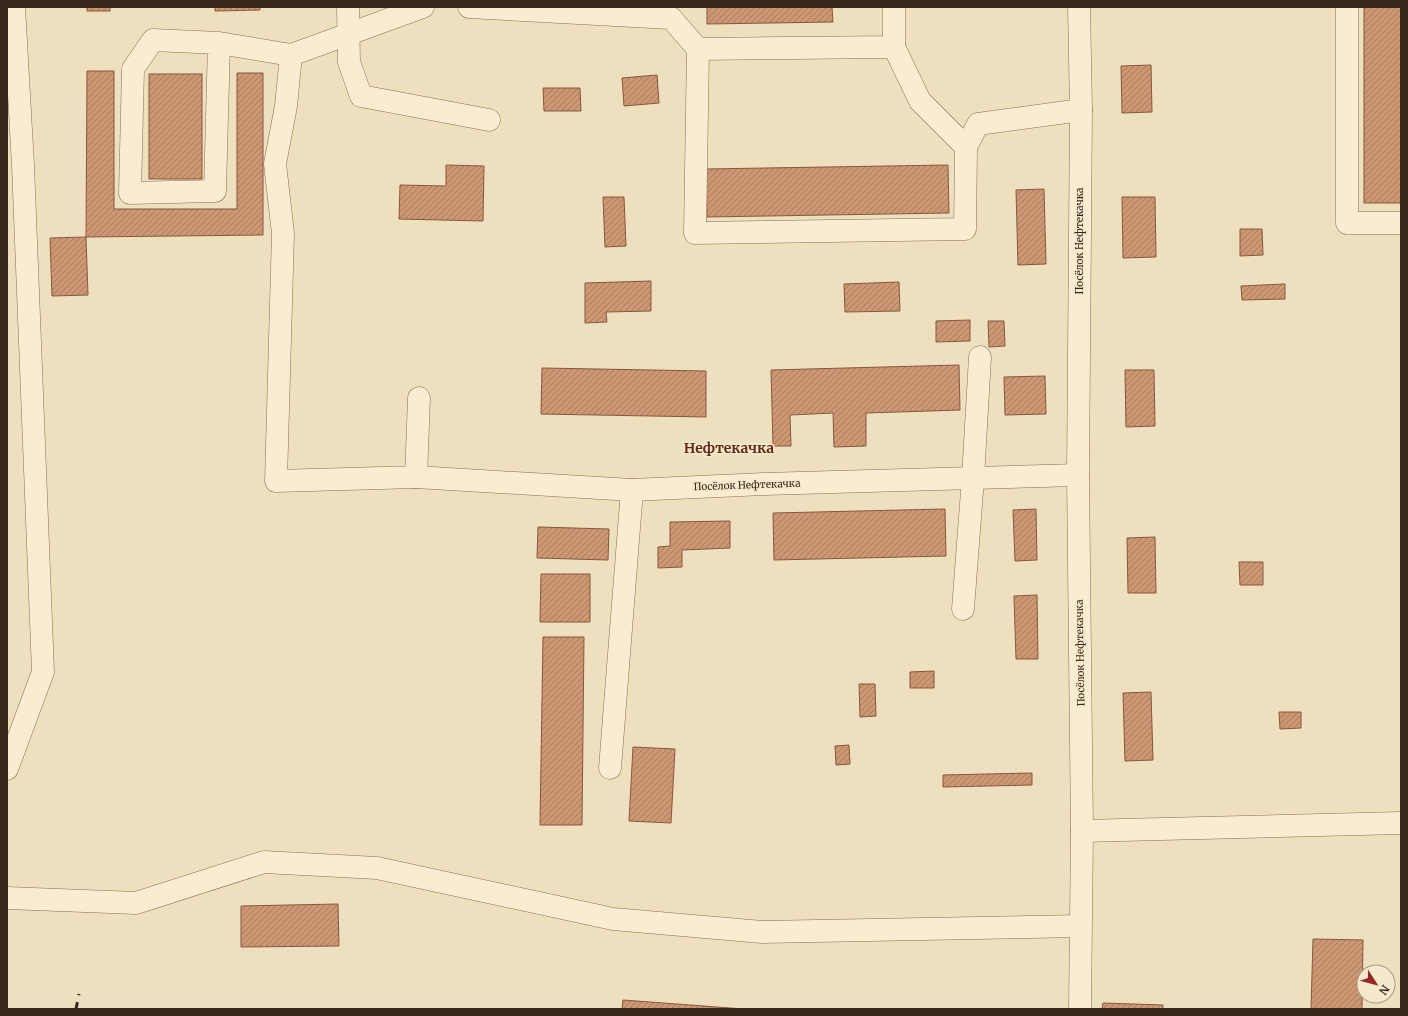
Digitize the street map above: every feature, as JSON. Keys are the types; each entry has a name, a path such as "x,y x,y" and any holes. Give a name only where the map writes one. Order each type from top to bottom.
{"street":[{"path":"7,769 43,672 23,165 14,7"},
{"path":"348,7 349,62 361,96 489,120"},
{"path":"218,43 215,191 130,193 133,69 153,40 218,43 291,55 423,7"},
{"path":"469,7 671,18 698,49 695,233 965,229 966,147 978,124 1081,110"},
{"path":"894,7 894,47 920,101 966,147"},
{"name":"Посёлок Нефтекачка","path":"1079,7 1081,110 1078,475 1082,831 1080,1009"},
{"path":"1347,7 1348,223 1401,223"},
{"path":"698,49 894,47"},
{"name":"Посёлок Нефтекачка","path":"291,55 286,106 276,164 283,233 276,481 416,477 632,490 772,484 1078,475"},
{"path":"963,610 980,357"},
{"path":"416,477 419,398"},
{"path":"610,768 632,490"},
{"path":"1082,831 1401,823"},
{"path":"7,898 136,903 264,862 377,868 613,919 762,932 1080,926"}],"building":[{"path":"87,7 110,7 110,11 87,11"},
{"path":"215,7 260,7 260,10 215,11"},
{"path":"707,7 832,7 833,22 707,24"},
{"path":"1364,7 1401,7 1401,203 1364,203"},
{"path":"1151,65 1152,112 1122,113 1121,66"},
{"path":"87,71 114,71 114,209 237,209 237,73 263,73 263,235 86,237"},
{"path":"149,74 202,74 202,179 149,179"},
{"path":"657,75 659,103 624,106 622,78"},
{"path":"543,88 580,88 581,111 544,111"},
{"path":"446,165 484,166 483,221 399,219 400,185 446,186"},
{"path":"948,165 949,213 707,217 706,169"},
{"path":"1044,189 1046,264 1018,265 1016,190"},
{"path":"603,197 624,197 626,246 605,247"},
{"path":"1122,197 1155,197 1156,257 1123,258"},
{"path":"1240,229 1262,229 1263,255 1240,256"},
{"path":"86,237 88,295 52,296 50,238"},
{"path":"651,281 651,311 606,312 607,322 585,323 585,283"},
{"path":"899,282 900,311 845,312 844,284"},
{"path":"1285,284 1285,299 1242,300 1241,286"},
{"path":"970,320 970,341 936,342 936,321"},
{"path":"988,321 1004,321 1005,346 989,347"},
{"path":"959,365 960,410 866,413 866,446 834,447 833,413 790,415 791,446 773,446 771,370"},
{"path":"542,368 706,371 706,417 541,414"},
{"path":"1125,370 1154,370 1155,426 1126,427"},
{"path":"1045,376 1046,414 1005,415 1004,377"},
{"path":"945,509 946,556 774,560 773,513"},
{"path":"1036,509 1037,560 1015,561 1013,510"},
{"path":"730,521 730,548 682,550 682,567 658,568 658,547 670,546 670,522"},
{"path":"538,527 609,529 608,560 537,558"},
{"path":"1155,537 1156,593 1128,593 1127,538"},
{"path":"1239,562 1263,562 1263,585 1240,585"},
{"path":"541,574 590,574 590,622 540,622"},
{"path":"1037,595 1038,659 1016,659 1014,596"},
{"path":"543,637 584,637 582,825 540,825"},
{"path":"934,671 934,688 910,688 910,672"},
{"path":"859,684 875,684 876,716 860,717"},
{"path":"1151,692 1153,760 1125,761 1123,693"},
{"path":"1279,712 1301,712 1301,728 1280,729"},
{"path":"849,745 850,764 836,765 835,746"},
{"path":"633,747 675,749 671,823 629,821"},
{"path":"1032,773 1032,785 943,787 943,775"},
{"path":"338,904 339,946 241,947 241,906"},
{"path":"1313,939 1363,940 1363,964 1356,964 1356,1004 1362,1004 1362,1009 1311,1009"},
{"path":"623,1000 744,1009 622,1009"},
{"path":"1103,1003 1163,1005 1163,1009 1102,1009"}],"railway":[{"path":"76,1009 79,994"}],"district":[{"name":"Нефтекачка","path":"729,448"}]}
